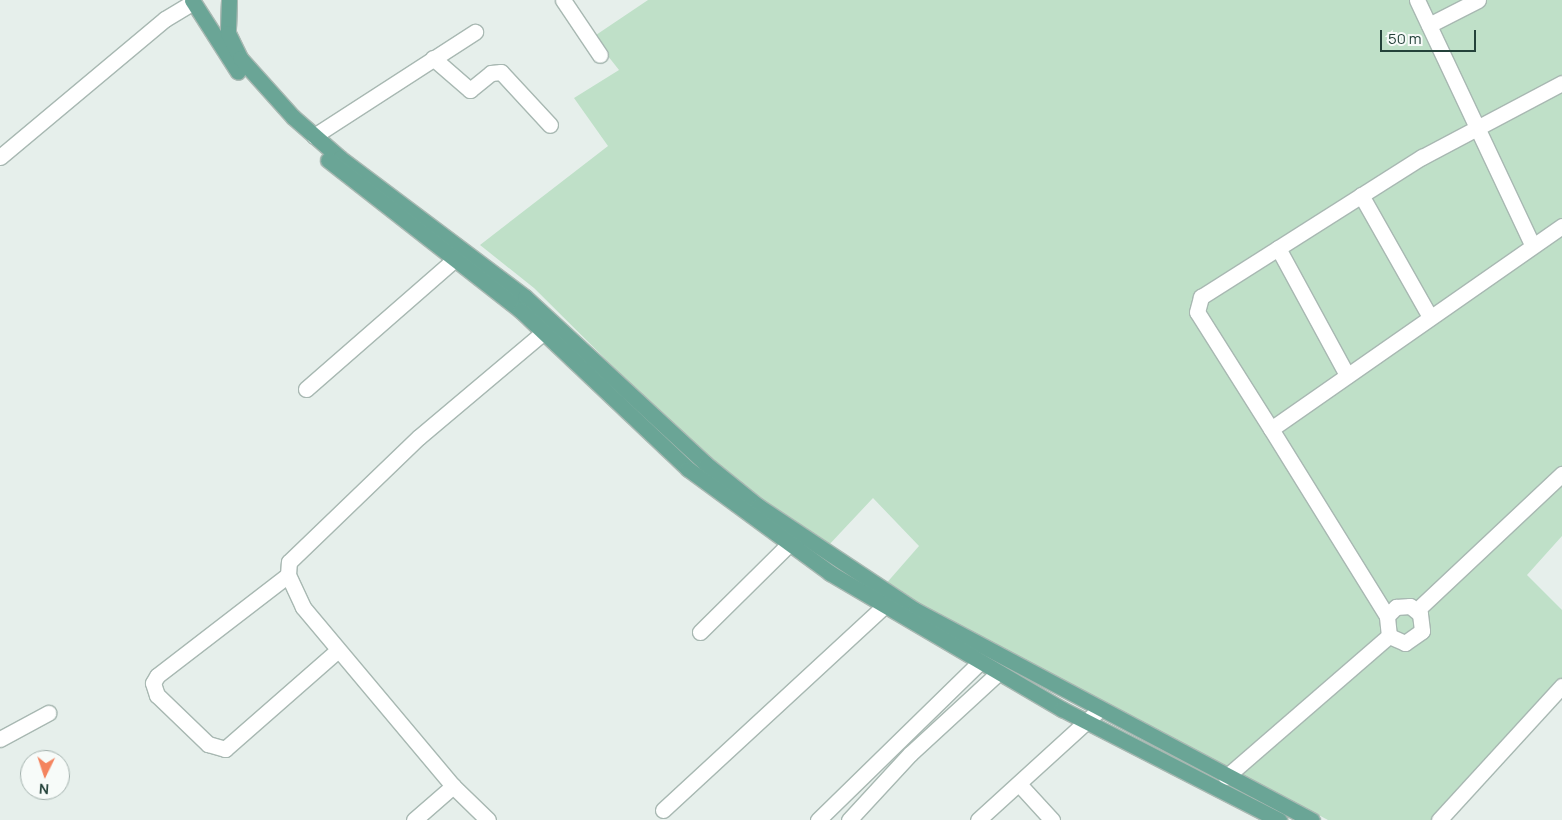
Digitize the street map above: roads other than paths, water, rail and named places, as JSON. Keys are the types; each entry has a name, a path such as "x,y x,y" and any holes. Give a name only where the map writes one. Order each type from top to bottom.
{"main road":[{"path":"229,0 228,33 240,58 314,136 479,260 688,469 788,544 883,607 1086,721 1273,819"},
{"path":"194,1 240,74 292,128 369,195 548,327 699,458 758,506 879,589 1099,710 1312,820"}],"street":[{"path":"563,0 600,55"},
{"path":"1416,0 1532,244"},
{"path":"1429,25 1478,0"},
{"path":"0,157 165,19 194,1"},
{"path":"314,136 475,32"},
{"path":"433,58 470,90 491,73 501,72 550,125"},
{"path":"1389,636 1387,616 1197,312 1197,305 1201,297 1361,195 1476,127 1562,83"},
{"path":"1361,195 1430,317"},
{"path":"1271,429 1532,244 1562,226"},
{"path":"1278,248 1347,375"},
{"path":"306,389 456,258"},
{"path":"488,820 453,786 338,650 303,607 288,575 291,556 356,494 548,327"},
{"path":"1417,610 1562,474"},
{"path":"700,632 788,544"},
{"path":"288,575 157,676 153,683 157,695 208,744 225,749 338,650"},
{"path":"1387,616 1401,606 1417,610 1423,622 1417,638 1405,644 1389,636"},
{"path":"664,810 883,607"},
{"path":"1226,776 1389,636"},
{"path":"818,820 980,662"},
{"path":"849,820 910,754 998,673"},
{"path":"1439,820 1562,686"},
{"path":"978,820 1099,710"},
{"path":"0,739 48,713"},
{"path":"1019,784 1052,820"},
{"path":"414,820 453,786"}]}
